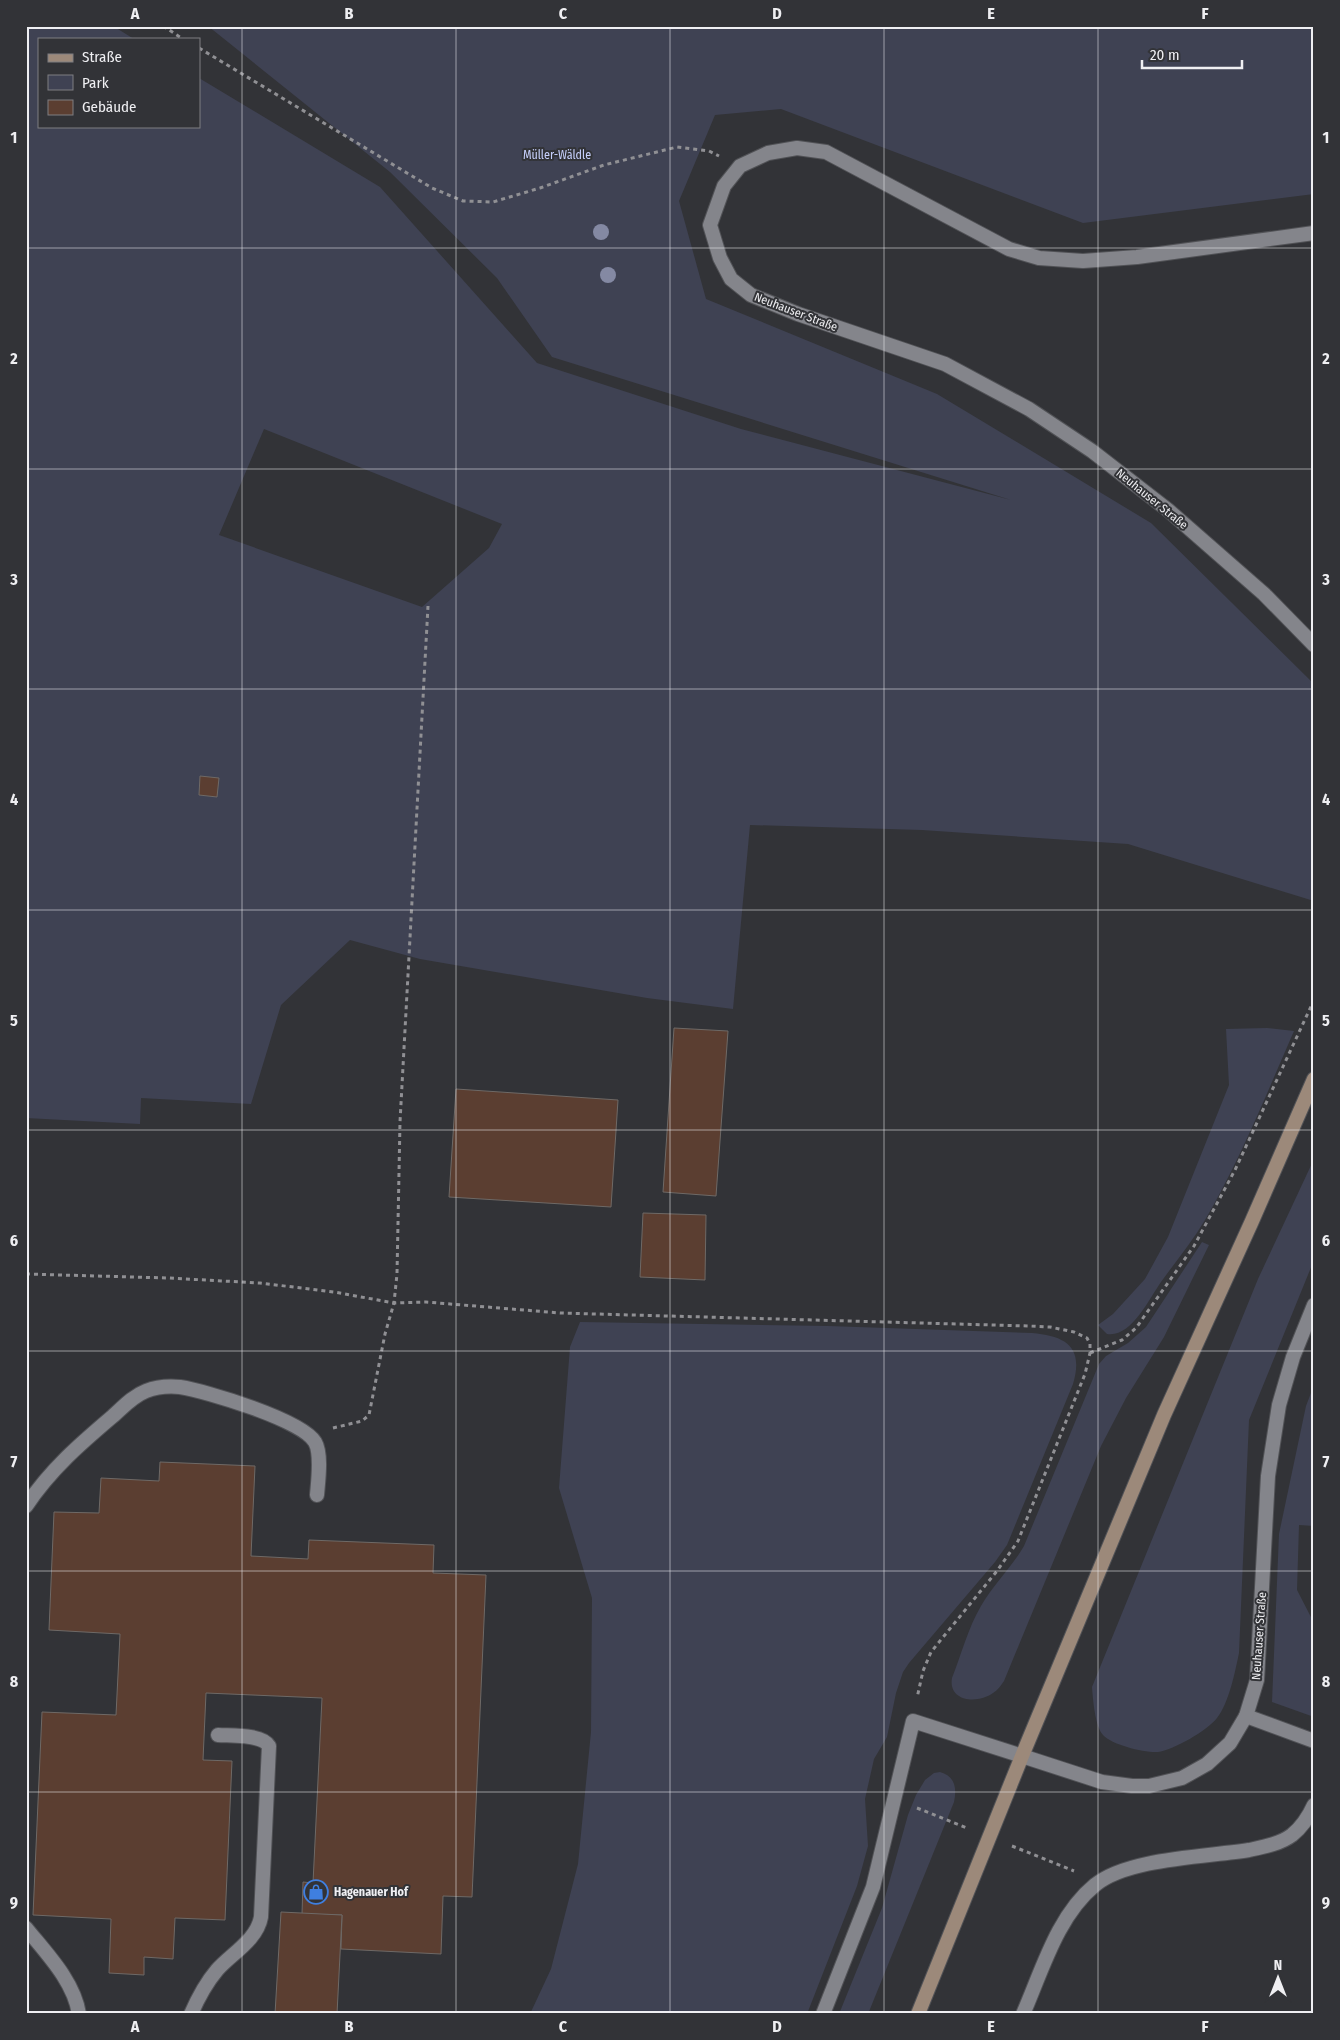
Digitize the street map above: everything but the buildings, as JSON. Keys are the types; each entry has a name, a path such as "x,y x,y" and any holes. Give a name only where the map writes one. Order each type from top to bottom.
{"main road":[{"path":"918,2014 1022,1756 1180,1376 1252,1221 1314,1079"}],"street":[{"name":"Neuhauser Straße","path":"1314,232 1137,257 1083,261 1038,258 1001,245 826,152 796,148 768,153 740,166 724,186 710,225 720,258 731,279 751,295 857,335 945,364 1029,409 1092,452 1168,510 1264,594 1314,645"},
{"name":"Neuhauser Straße","path":"913,1721 1102,1782 1132,1786 1148,1786 1182,1778 1207,1764 1230,1743 1246,1716 1257,1680 1268,1476 1279,1405 1293,1356 1314,1305"},
{"path":"26,1506 64,1458 138,1395 153,1389 170,1387 187,1389 259,1410 277,1417 307,1435 315,1442 318,1450 317,1495"},
{"path":"1246,1716 1314,1740"},
{"path":"823,2014 873,1887 913,1721"},
{"path":"191,2014 210,1981 254,1933 261,1917 268,1746 265,1741 258,1738 218,1735"},
{"path":"1023,2014 1050,1952 1072,1910 1087,1892 1104,1878 1123,1870 1157,1863 1267,1846 1292,1835 1308,1818 1314,1804"},
{"path":"26,1928 70,1986 79,2014"}],"path":[{"path":"163,26 181,38"},
{"path":"200,49 432,188 463,200 493,202 540,188 604,164 677,147 709,151 740,166"},
{"path":"307,1435 359,1422 367,1417 385,1334 394,1303 400,1205 400,1122 405,1017 428,606"},
{"path":"1090,1353 1122,1340 1143,1320 1208,1223 1276,1086 1314,1000"},
{"path":"26,1274 260,1283 334,1292 394,1303 426,1302 560,1313 1050,1327 1084,1336 1089,1342 1090,1353 1083,1382 1018,1541 998,1572 931,1652 923,1671 913,1721"}],"green space":[{"name":"Müller-Wäldle","path":"26,26 113,26 132,38 38,38 38,128 200,128 200,79 380,187 537,363 741,429 1011,500 552,357 497,278 390,172 208,26 1314,26 1314,194 1083,223 781,109 715,115 679,201 706,299 937,394 1151,523 1314,684 1314,901 1128,844 922,830 750,825 733,1009 647,998 420,959 350,940 281,1005 251,1104 141,1098 140,1124 26,1118","holes":["264,429 502,524 489,548 422,607 219,535"]},
{"path":"1267,1028 1294,1031 1252,1127 1218,1197 1195,1236 1138,1316 1124,1330 1116,1334 1107,1334 1098,1325 1113,1314 1145,1279 1168,1237 1229,1085 1226,1029"},
{"path":"1314,1159 1314,1260 1249,1420 1239,1653 1228,1696 1217,1718 1198,1734 1181,1744 1158,1752 1137,1750 1121,1745 1107,1739 1100,1731 1095,1712 1092,1687 1258,1279"},
{"path":"1202,1242 1209,1245 1164,1337 1126,1398 1101,1446 1004,1681 996,1690 980,1699 965,1699 959,1696 952,1686 952,1678 972,1623 986,1598 1024,1546 1099,1364 1106,1356 1128,1343 1146,1327"},
{"path":"580,1322 828,1326 1032,1333 1054,1337 1063,1341 1074,1352 1076,1371 1073,1384 1007,1545 903,1672 896,1693 887,1737 874,1759 865,1799 868,1846 857,1886 807,2014 530,2014 551,1969 578,1864 591,1732 592,1598 559,1488 570,1347"},
{"path":"1314,1385 1314,1526 1299,1525 1297,1590 1314,1623 1314,1717 1272,1702 1279,1534 1306,1406"},
{"path":"940,1772 949,1776 954,1783 954,1802 868,2014 839,2014 882,1908 908,1815 916,1795 925,1780 934,1773"}],"place":[{"name":"Hagenauer Hof","path":"316,1892"}]}
